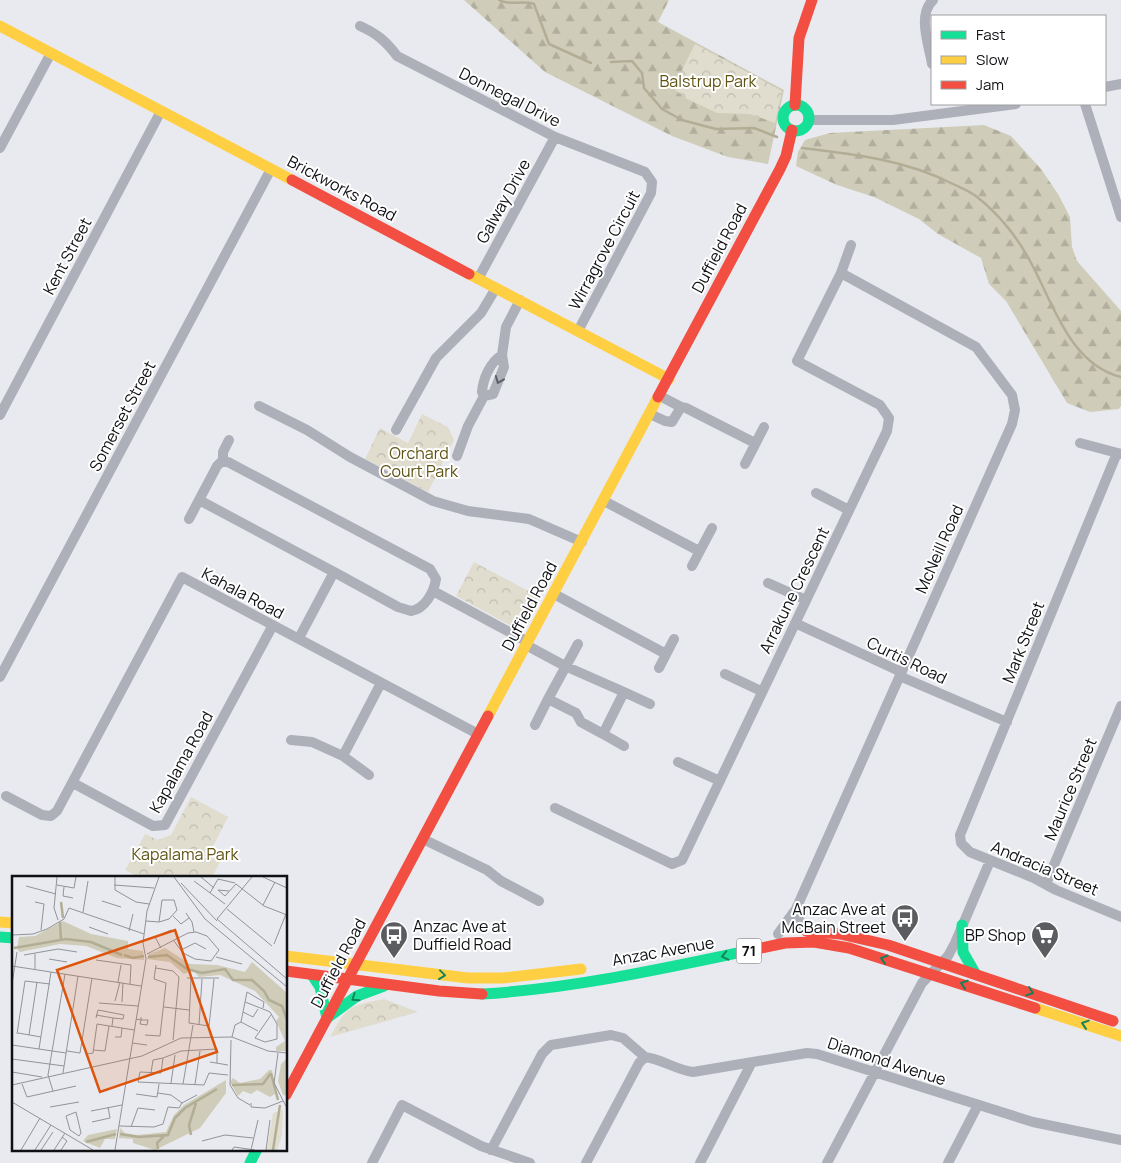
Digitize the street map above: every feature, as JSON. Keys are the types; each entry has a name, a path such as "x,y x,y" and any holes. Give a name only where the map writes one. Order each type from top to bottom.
{"main road":[{"path":"795,105 799,38 812,0"},
{"name":"Brickworks Road","path":"0,26 669,379"},
{"path":"795,105 805,109 808,120 802,128 792,130 785,124 783,115 788,107 795,105"},
{"name":"Duffield Road","path":"288,1091 784,162 792,130"},
{"path":"962,925 963,952 975,973"},
{"name":"Anzac Avenue","path":"622,964 695,953 778,934 807,931 850,934 943,962 1121,1024"},
{"name":"Anzac Avenue","path":"288,971 469,994 513,992 678,966 772,945 799,942 843,946 1121,1036"},
{"name":"Anzac Avenue","path":"288,956 487,978 594,968"},
{"path":"312,974 322,988 324,1012 327,1018 357,996 387,985"},
{"path":"250,1163 256,1150"}],"street":[{"path":"931,58 924,18 926,10 933,0"},
{"name":"Donnegal Drive","path":"360,26 380,37 397,56 555,137 645,172 652,182"},
{"path":"0,148 51,53"},
{"path":"1106,87 1121,84"},
{"path":"939,105 941,115"},
{"path":"808,120 881,121 1009,105"},
{"path":"1085,105 1117,192 1121,217"},
{"name":"Kent Street","path":"0,415 161,111"},
{"name":"Galway Drive","path":"478,278 555,137"},
{"name":"Somerset Street","path":"0,677 271,169"},
{"name":"Wirragrove Circuit","path":"578,331 651,193 652,182"},
{"name":"Arrakune Crescent","path":"555,808 672,864 682,860 761,691 887,431 889,418 880,405 797,360 841,273 851,245"},
{"name":"McNeill Road","path":"778,934 796,909 1012,424 1014,402 1007,388 976,346 841,273"},
{"path":"396,430 436,358 481,313 496,288"},
{"path":"457,456 468,426 484,396 482,389 492,363 502,355 506,327 522,302"},
{"path":"660,396 755,444"},
{"path":"259,406 307,430 350,457 434,501 468,512 530,519 546,524 582,542"},
{"path":"650,414 664,421 672,422 681,408"},
{"path":"745,464 764,427"},
{"path":"223,462 223,452 229,440"},
{"path":"1080,443 1119,453"},
{"name":"Mark Street","path":"961,843 962,827 1119,453"},
{"path":"189,519 199,500 217,466 223,462 231,462 430,569 436,579 433,590 419,608 407,610 199,500"},
{"path":"816,493 849,510"},
{"path":"604,500 699,552"},
{"path":"692,566 712,528"},
{"path":"299,638 334,572"},
{"name":"Kahala Road","path":"6,796 42,815 51,816 57,811 182,578 478,734"},
{"path":"768,583 806,600"},
{"path":"433,590 565,666 650,704"},
{"path":"554,594 666,654"},
{"name":"Curtis Road","path":"795,623 897,670 904,678 1006,722"},
{"name":"Kapalama Road","path":"73,783 153,826 165,825 273,625"},
{"path":"659,668 674,639"},
{"path":"535,725 578,644"},
{"path":"725,674 761,691"},
{"path":"345,753 381,683"},
{"path":"603,734 624,692"},
{"path":"548,699 576,713 581,722 624,746"},
{"name":"Maurice Street","path":"1046,884 1121,706"},
{"path":"291,740 312,742 345,753 369,775"},
{"path":"678,762 720,781"},
{"path":"423,839 487,870 502,881 539,901"},
{"name":"Andracia Street","path":"961,843 970,852 1121,917"},
{"path":"826,1163 922,983 943,962 955,943 990,861"},
{"path":"796,909 799,920 807,931"},
{"path":"491,1150 542,1054 550,1045 611,1035 623,1038 645,1057 638,1063 586,1163"},
{"name":"Diamond Avenue","path":"645,1057 656,1058 684,1071 694,1072 807,1053 817,1054 1033,1122 1121,1140"},
{"path":"700,1163 752,1062"},
{"path":"372,1163 402,1105 491,1150 530,1163"},
{"path":"948,1163 978,1106"}],"green space":[{"path":"464,0 669,0 658,22 784,90 768,164 728,157 672,136 545,72"},
{"name":"Balstrup Park","path":"695,44 782,91 775,123 750,114 717,113 685,98 673,88"},
{"path":"984,125 1011,136 1041,169 1058,194 1070,217 1072,247 1077,261 1121,311 1121,406 1119,409 1090,412 1067,403 1006,301 989,284 981,258 938,234 919,219 874,197 837,185 796,166 798,152 805,140 830,133"},
{"name":"Orchard Court Park","path":"422,414 448,427 454,440 428,492 365,459 380,428 408,443"},
{"path":"474,562 538,596 519,630 456,596"},
{"name":"Kapalama Park","path":"191,797 228,817 208,856 220,862 213,876 136,876 125,870 145,834 158,840 171,835"},
{"path":"384,999 418,1012 330,1037 345,1013 350,1009"}],"waterway":[{"path":"499,0 507,3 534,4 549,44 591,63"},
{"path":"611,62 632,61 642,73 644,88 662,109 682,120 716,129 754,128 777,137"},
{"path":"802,148 879,159 917,169 974,195 1000,218 1020,244 1055,312 1075,345 1088,359 1103,370 1121,377"}],"traffic: fast":[{"path":"796,105 805,109 809,118 805,127 796,131 787,127 783,118 787,109 796,105"},
{"path":"962,925 963,952 975,973"},
{"path":"0,937 12,938"},
{"path":"482,994 582,983 747,951"},
{"path":"312,975 320,987 327,1018 357,996 384,986"},
{"path":"250,1163 256,1150"}],"traffic: slow":[{"path":"0,26 292,180"},
{"path":"469,274 669,379"},
{"path":"488,716 658,397"},
{"path":"0,922 12,923"},
{"path":"288,956 468,978 503,978 581,969"},
{"path":"1035,1008 1121,1036"}],"traffic: jam":[{"path":"795,105 799,38 812,0"},
{"path":"658,397 780,169 786,156 792,130"},
{"path":"292,180 469,274"},
{"path":"288,1091 488,716"},
{"path":"806,931 840,934 888,945 1113,1021"},
{"path":"747,951 785,943 814,942 849,948 1035,1008"},
{"path":"288,971 439,991 482,994"}],"place":[{"name":"Anzac Ave at McBain Street","path":"905,942"},
{"name":"Anzac Ave at Duffield Road","path":"394,959"},
{"name":"BP Shop","path":"1045,959"}]}
